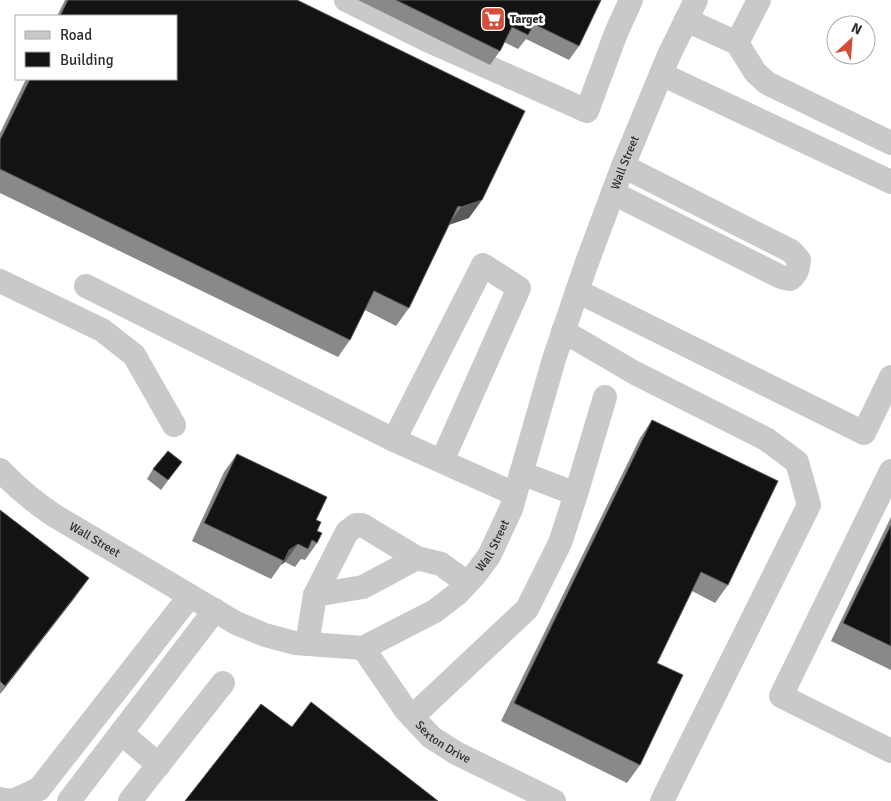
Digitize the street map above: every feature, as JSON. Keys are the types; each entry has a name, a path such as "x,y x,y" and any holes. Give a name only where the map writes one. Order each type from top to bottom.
{"street":[{"path":"346,0 427,40 587,111 616,33 631,0"},
{"path":"737,43 759,0"},
{"path":"691,10 737,43 755,72 767,83 891,143"},
{"name":"Wall Street","path":"0,470 34,502 236,623 265,635 307,644 363,648 435,611 467,583 489,556 511,509 563,332 577,292 623,166 691,10"},
{"path":"662,74 891,182"},
{"path":"613,193 781,277 790,279 795,275 798,268 799,260 791,251 623,166"},
{"path":"727,250 738,225"},
{"path":"394,440 483,265 520,288 442,461"},
{"path":"0,281 102,330 134,355 174,425"},
{"path":"86,286 394,440 442,461 518,483 576,494"},
{"path":"577,292 864,433 891,377"},
{"path":"563,332 635,373 766,439 797,462 809,505 663,799"},
{"path":"412,717 527,609 560,543 605,397"},
{"path":"891,471 781,696 891,751"},
{"path":"307,644 315,595 348,532 356,525 362,525 417,558 441,564 467,583"},
{"path":"315,595 363,587 417,558"},
{"path":"0,799 13,801 38,789 190,596"},
{"path":"69,801 215,610"},
{"name":"Sexton Drive","path":"363,648 405,709 431,737 444,746 554,801"},
{"path":"130,801 223,683"},
{"path":"121,733 159,765"}],"building":[{"path":"68,0 297,0 525,111 482,200 461,207 458,206 409,308 374,291 350,340 0,169 0,140 30,80 178,80 178,15 60,15"},
{"name":"Target","path":"396,0 601,0 579,46 534,24 528,35 512,27 500,51"},
{"path":"652,420 778,481 728,585 701,572 657,663 683,675 640,765 514,703"},
{"path":"168,451 182,462 168,480 153,469"},
{"path":"237,454 327,497 316,520 321,522 317,531 322,533 317,543 312,540 308,549 298,544 289,550 284,561 204,523"},
{"path":"0,510 89,578 5,686 0,681"},
{"path":"891,525 891,646 843,623"},
{"path":"311,702 438,801 185,801 261,704 292,727"}],"place":[{"name":"Target","path":"493,19"}]}
